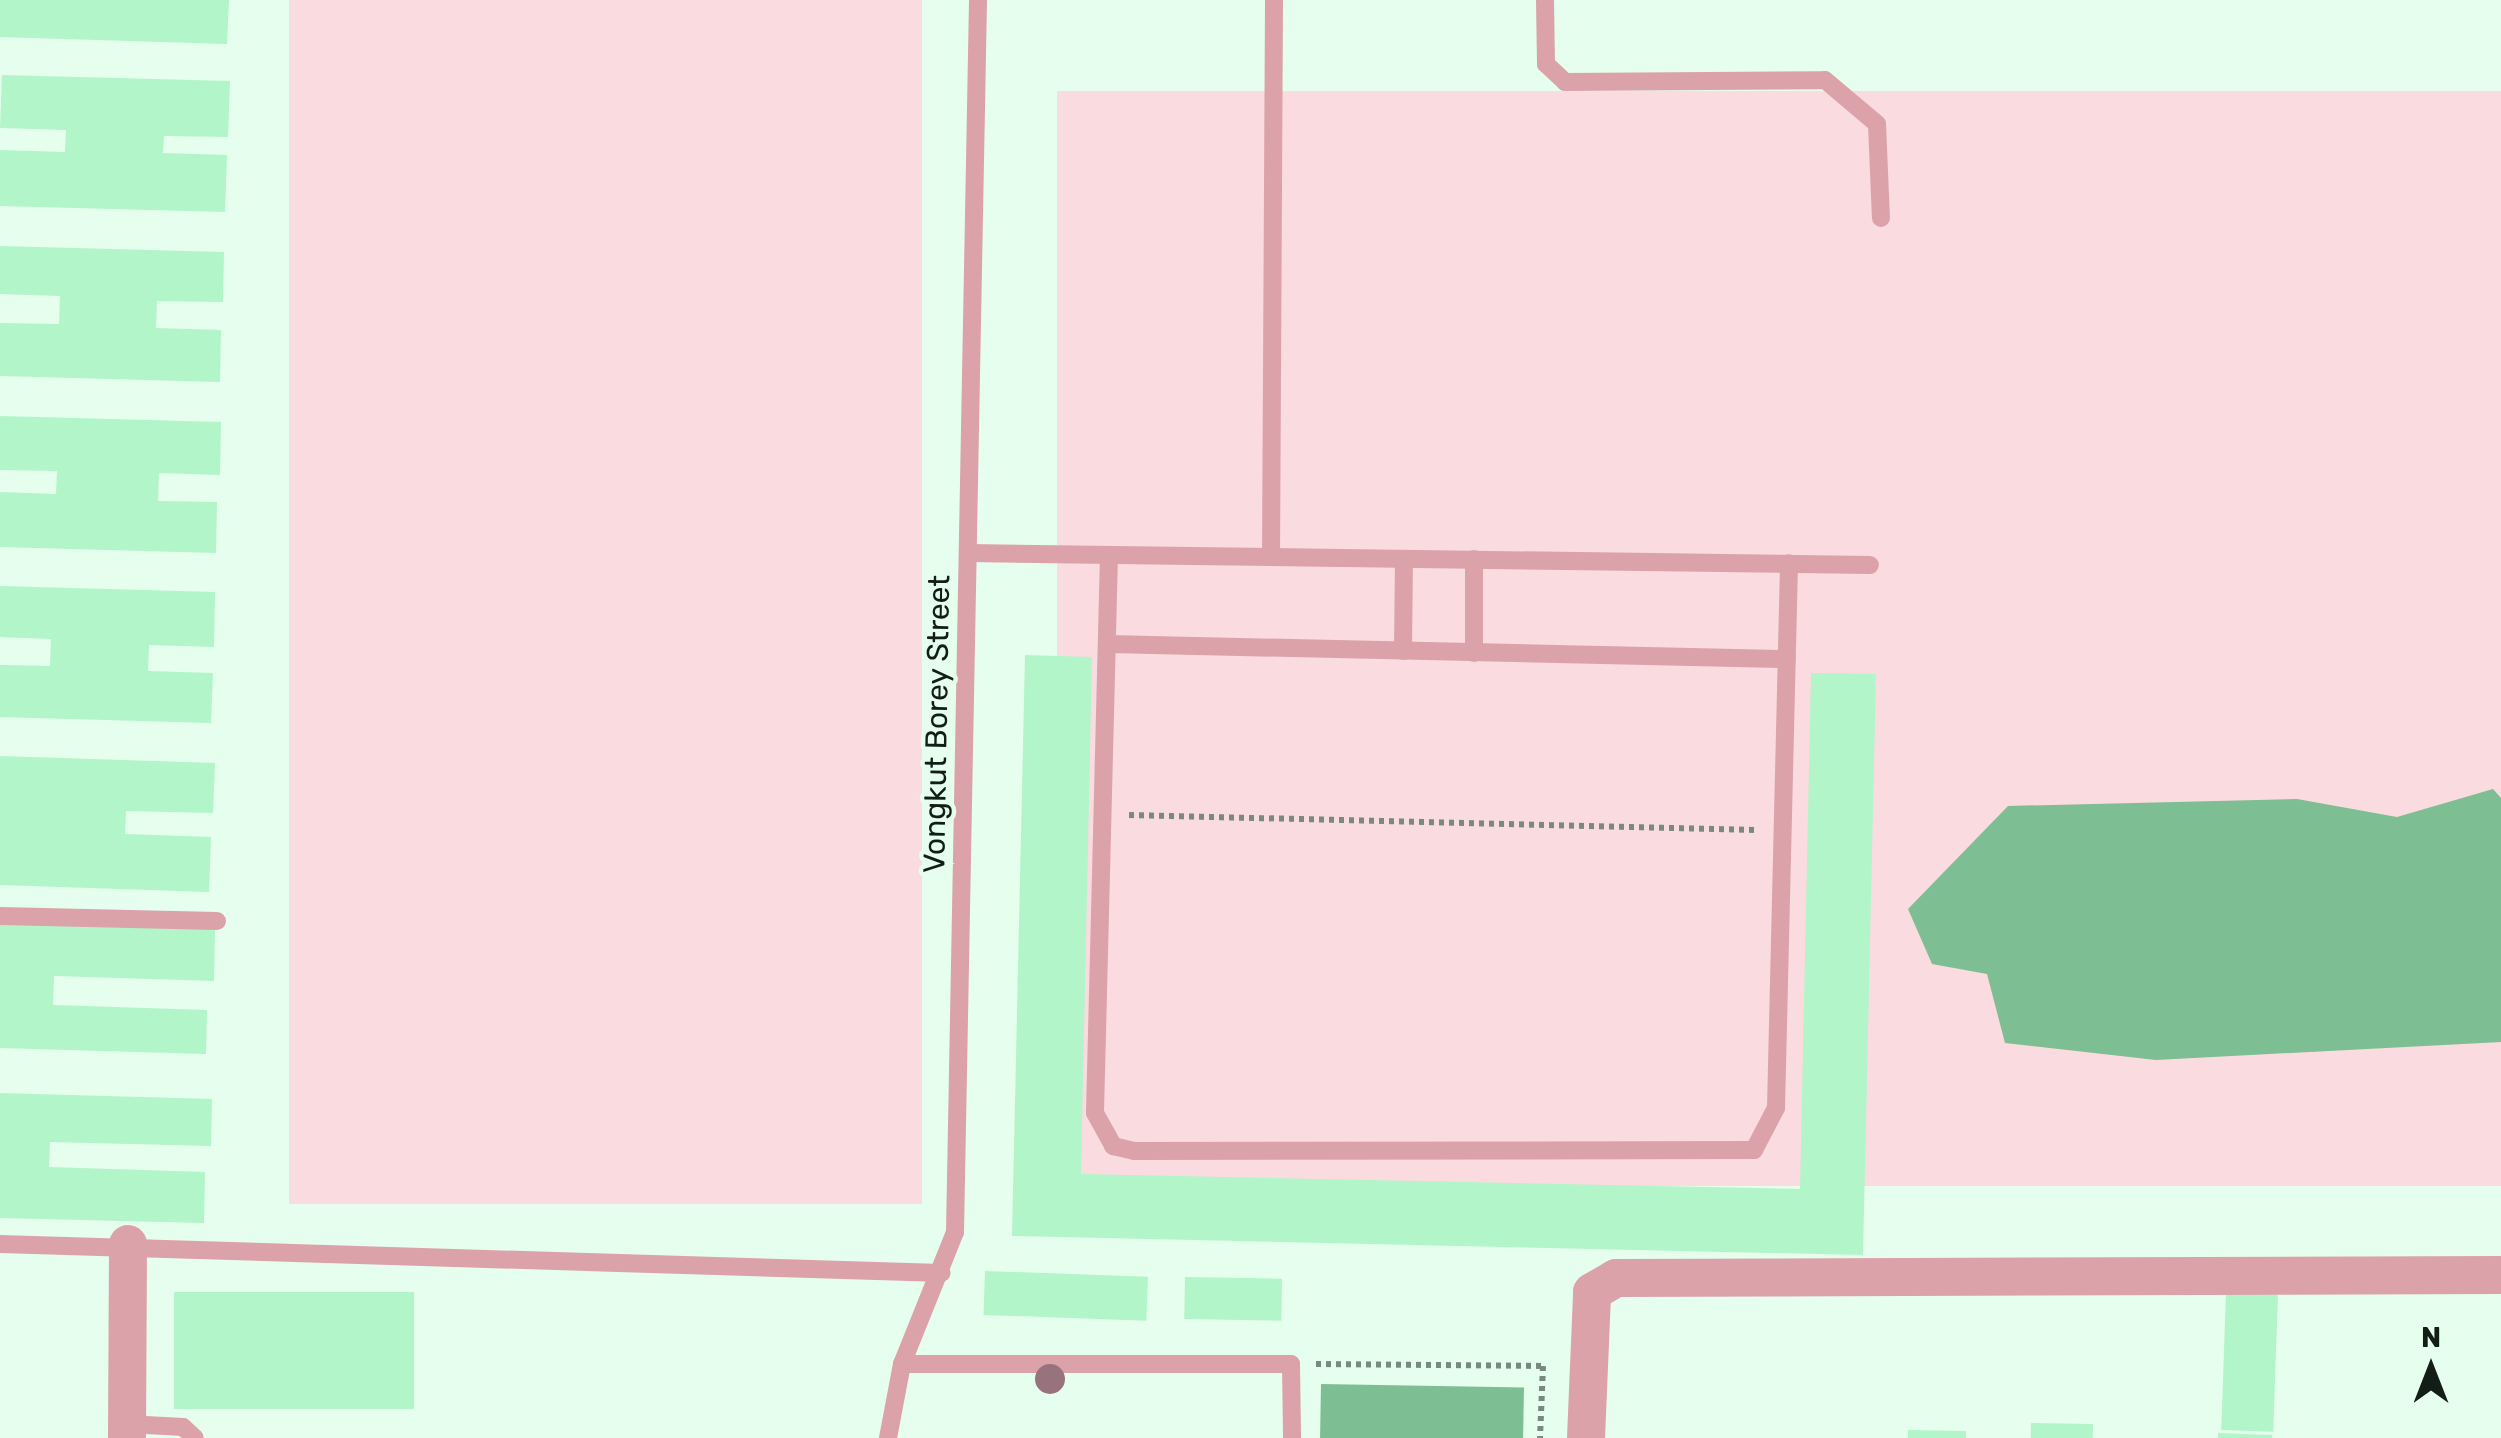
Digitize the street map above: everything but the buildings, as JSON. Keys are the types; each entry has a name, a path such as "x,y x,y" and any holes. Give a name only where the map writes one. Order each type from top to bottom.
{"street":[{"path":"127,1431 128,1244"},
{"path":"1586,1438 1592,1292 1616,1278 2501,1276"}],"lane":[{"name":"Vongkut Borey Street","path":"888,1438 902,1364 942,1273 955,1232 978,0"},
{"path":"1271,557 1274,0"},
{"path":"1545,0 1546,64 1565,82 1826,80 1877,124 1881,218"},
{"path":"968,553 1870,565"},
{"path":"1110,555 1095,1113 1113,1146 1134,1152 1754,1150 1776,1108 1789,563"},
{"path":"1403,651 1404,559"},
{"path":"1474,560 1474,652"},
{"path":"1108,644 1787,659"},
{"path":"0,916 217,921"},
{"path":"0,1244 128,1244 942,1273"},
{"path":"902,1364 1291,1364 1292,1438"},
{"path":"127,1431 184,1427 195,1438"}],"path":[{"path":"1103,815 1783,830"},
{"path":"1291,1364 1543,1366 1540,1438"}],"shaded area":[{"path":"289,0 922,0 922,1204 289,1204"},
{"path":"1057,91 2501,91 2501,1186 1057,1186"},
{"path":"2493,789 2501,798 2501,1042 2156,1060 2005,1043 1987,974 1932,964 1908,909 2008,806 2297,799 2397,817"},
{"path":"1321,1384 1524,1388 1523,1438 1320,1438"}]}
